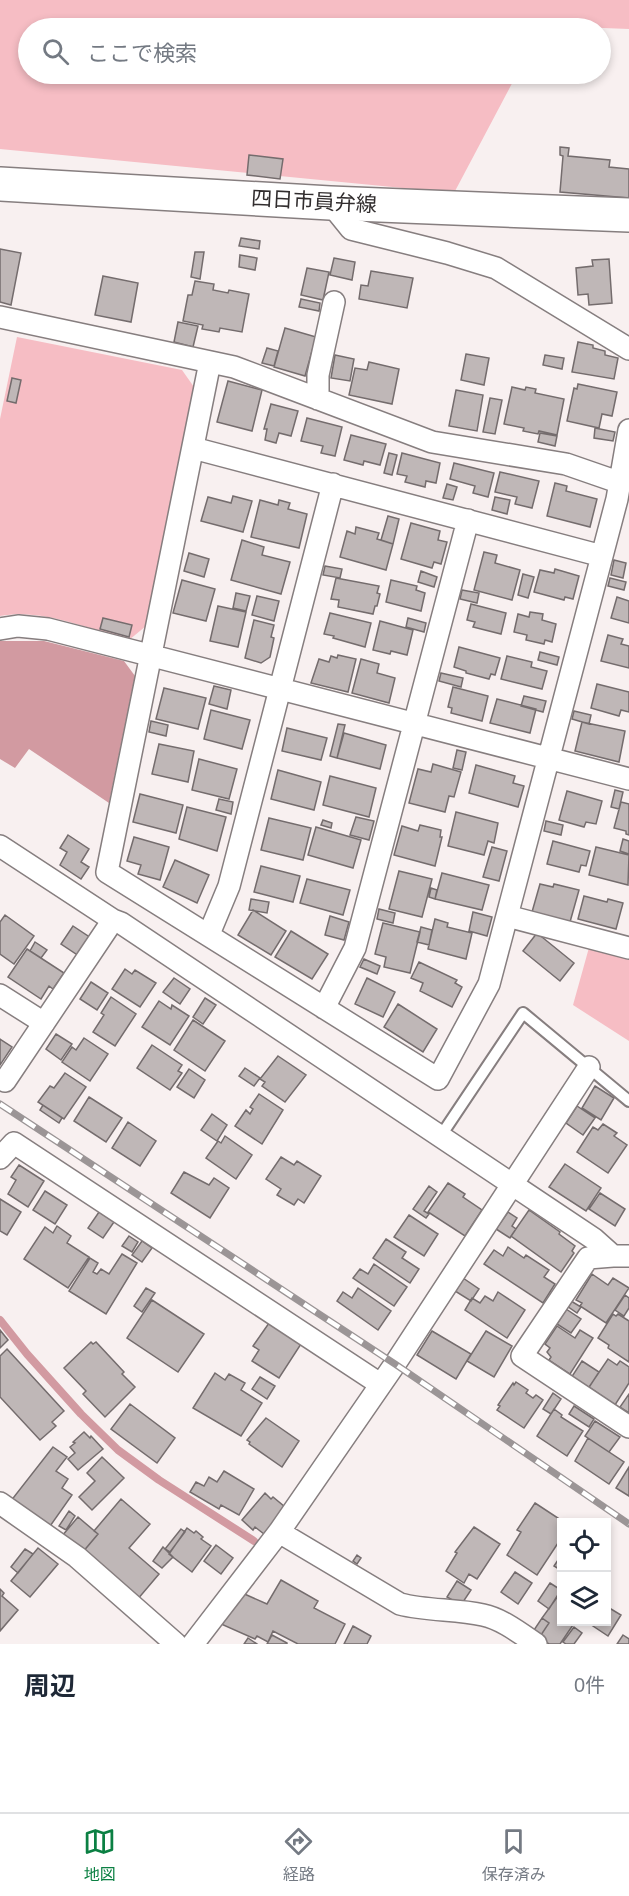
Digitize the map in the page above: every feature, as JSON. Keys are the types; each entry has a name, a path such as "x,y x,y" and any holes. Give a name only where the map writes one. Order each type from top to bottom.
{"main road":[{"name":"四日市員弁線","path":"0,184 629,215"}],"street":[{"path":"330,202 351,229 496,268 629,349"},
{"path":"318,399 318,375 334,302"},
{"path":"0,317 234,367 432,442 566,464 621,495"},
{"path":"210,362 107,872 438,1079 489,984 602,556 621,495 629,430"},
{"path":"193,448 602,556"},
{"path":"209,934 229,886 333,484"},
{"path":"324,1008 355,948 468,520"},
{"path":"0,628 18,626 48,628 629,779"},
{"path":"0,846 130,929 621,1256"},
{"path":"507,916 629,948"},
{"path":"5,1081 113,920"},
{"path":"0,995 44,1023"},
{"path":"193,1644 279,1532 395,1365 589,1067"},
{"path":"0,1158 14,1143 380,1384"},
{"path":"621,1256 588,1258 522,1356 629,1427"},
{"path":"0,1503 77,1557 176,1644"},
{"path":"279,1532 400,1604 420,1609 484,1615 512,1627 536,1644"}],"lane":[{"path":"440,1137 524,1013 629,1101"}],"shaded area":[{"path":"0,0 629,0 629,29 611,28 611,18 18,18 18,84 512,84 454,193 0,149"},
{"path":"17,337 182,370 194,387 146,626 129,640 49,617 16,614 0,616 0,419"},
{"path":"0,641 44,641 124,661 135,676 109,803 29,749 15,768 0,759"},
{"path":"590,944 629,955 629,1041 573,1005"}],"building":[{"path":"560,147 569,148 568,156 610,160 609,167 629,169 629,198 560,192 563,156 560,155"},
{"path":"249,155 283,159 280,179 247,175"},
{"path":"241,238 260,241 259,249 239,246"},
{"path":"0,249 21,253 11,305 0,302"},
{"path":"195,252 204,252 200,279 191,277"},
{"path":"240,255 257,258 255,270 239,267"},
{"path":"334,258 355,262 352,280 330,275"},
{"path":"609,259 612,303 589,305 588,294 578,295 576,268 593,266 592,260"},
{"path":"307,268 329,272 323,300 301,295"},
{"path":"371,271 413,278 407,308 359,299 361,285 368,286"},
{"path":"103,276 138,283 131,322 95,315"},
{"path":"195,281 214,284 213,290 249,294 242,332 220,328 219,332 202,329 203,325 183,321 188,295 192,295"},
{"path":"301,299 320,303 319,311 299,307"},
{"path":"178,322 198,326 193,347 174,342"},
{"path":"285,328 316,337 305,376 274,367"},
{"path":"578,342 593,345 593,348 605,351 605,355 618,358 614,379 572,372"},
{"path":"267,348 278,351 274,366 262,363"},
{"path":"466,354 489,358 484,385 461,380"},
{"path":"335,355 354,359 350,381 331,378"},
{"path":"545,355 564,358 562,369 543,365"},
{"path":"369,362 399,369 392,404 349,395 355,368 367,370"},
{"path":"12,378 21,380 16,403 7,401"},
{"path":"228,381 262,390 252,431 217,422"},
{"path":"578,384 617,392 612,416 602,414 599,428 567,421 574,388 577,389"},
{"path":"512,387 525,390 526,387 536,389 535,393 564,399 557,435 539,431 538,434 523,431 524,428 504,424"},
{"path":"456,390 483,395 477,431 449,426"},
{"path":"490,398 502,400 495,434 483,432"},
{"path":"271,404 298,411 291,436 279,433 276,443 265,440 267,429 264,429"},
{"path":"307,418 342,427 335,456 321,453 323,446 301,441"},
{"path":"595,428 615,432 613,441 594,438"},
{"path":"540,433 557,436 555,446 538,442"},
{"path":"351,435 386,444 380,465 364,461 363,465 344,460"},
{"path":"389,453 397,455 392,475 384,473"},
{"path":"402,453 440,463 436,483 426,481 425,487 405,482 407,476 397,474"},
{"path":"454,463 494,473 488,497 473,493 475,486 450,479"},
{"path":"500,472 539,481 532,508 515,504 517,497 495,492"},
{"path":"555,483 567,486 566,491 597,499 590,527 547,516"},
{"path":"447,484 457,487 453,500 443,498"},
{"path":"233,496 252,501 243,532 201,521 208,497 231,503"},
{"path":"495,497 510,500 507,514 492,510"},
{"path":"260,500 278,505 279,500 290,503 288,509 307,514 299,548 251,537"},
{"path":"388,516 399,519 393,544 381,540"},
{"path":"411,523 440,531 438,540 447,542 441,564 434,562 432,568 401,559"},
{"path":"356,527 379,533 377,539 393,544 386,570 340,557 347,531 355,534"},
{"path":"242,540 264,547 262,555 290,562 281,594 231,580"},
{"path":"484,552 497,555 495,563 520,570 512,600 474,590"},
{"path":"189,553 209,559 204,577 184,571"},
{"path":"614,560 626,563 623,578 611,575"},
{"path":"325,566 342,569 340,578 323,575"},
{"path":"555,569 579,576 573,599 565,597 564,600 534,592 540,570 554,573"},
{"path":"421,571 437,577 434,587 418,582"},
{"path":"523,574 534,577 528,598 518,595"},
{"path":"336,578 379,586 377,593 380,594 373,614 338,607 339,600 331,599"},
{"path":"610,578 626,582 624,590 608,586"},
{"path":"182,580 215,589 206,621 173,613"},
{"path":"391,580 417,586 416,590 425,593 421,611 386,602"},
{"path":"462,590 479,593 477,603 460,599"},
{"path":"236,593 250,596 246,611 233,608"},
{"path":"257,596 279,601 274,621 252,615"},
{"path":"617,597 629,601 629,623 611,618"},
{"path":"471,604 506,613 501,634 473,627 475,622 467,620"},
{"path":"218,606 246,612 238,647 210,641"},
{"path":"530,612 543,614 542,620 556,624 552,642 545,640 544,644 526,640 527,635 514,632 518,614 529,617"},
{"path":"330,613 371,623 365,647 324,634"},
{"path":"103,618 132,625 129,637 100,629"},
{"path":"408,618 426,623 424,632 406,627"},
{"path":"254,620 274,625 270,657 261,663 245,658"},
{"path":"380,621 413,630 407,655 373,650"},
{"path":"608,635 623,639 621,644 629,646 629,668 601,661"},
{"path":"459,647 500,658 495,675 491,674 489,679 454,667"},
{"path":"540,652 559,657 557,665 538,660"},
{"path":"338,655 356,659 348,692 311,683 319,659 329,662 331,656 337,658"},
{"path":"507,656 532,662 531,667 547,671 542,689 501,679"},
{"path":"361,659 379,664 377,673 395,678 389,703 352,693"},
{"path":"441,673 463,678 461,687 439,681"},
{"path":"597,684 629,692 629,712 621,710 619,716 591,708"},
{"path":"214,686 231,690 227,709 209,704"},
{"path":"453,687 488,696 482,721 451,713 452,708 448,707"},
{"path":"164,688 206,698 198,729 156,719"},
{"path":"524,696 546,701 543,712 521,706"},
{"path":"497,699 536,709 530,733 490,723"},
{"path":"211,710 250,720 242,749 204,739"},
{"path":"574,711 591,715 589,724 572,719"},
{"path":"151,721 168,725 166,736 149,732"},
{"path":"582,722 625,731 619,762 575,751"},
{"path":"338,724 345,725 337,758 330,756"},
{"path":"287,728 327,738 321,760 282,751"},
{"path":"344,733 386,745 380,769 337,758"},
{"path":"159,744 194,751 188,782 152,774"},
{"path":"457,750 466,752 462,770 453,768"},
{"path":"199,759 237,769 229,799 192,790"},
{"path":"433,764 461,772 454,797 449,796 445,812 409,803 418,769 431,772"},
{"path":"476,765 515,776 513,783 524,786 518,807 469,793"},
{"path":"278,770 321,782 314,810 271,799"},
{"path":"330,776 376,788 369,817 323,805"},
{"path":"615,790 623,792 619,809 611,807"},
{"path":"567,791 602,801 596,824 586,822 584,827 559,820"},
{"path":"140,794 183,805 176,833 133,822"},
{"path":"219,799 233,802 231,814 216,810"},
{"path":"621,802 629,804 629,835 626,831 614,828"},
{"path":"187,807 226,817 217,851 179,839"},
{"path":"456,812 498,823 494,843 488,841 484,855 448,846"},
{"path":"356,817 374,821 369,840 350,835"},
{"path":"269,818 311,828 303,860 261,850"},
{"path":"323,820 332,823 331,828 321,825"},
{"path":"546,821 563,825 561,835 544,831"},
{"path":"420,825 441,830 440,837 442,837 435,866 394,855 402,826 418,831"},
{"path":"316,827 361,840 353,868 308,855"},
{"path":"68,835 89,849 81,862 89,867 81,879 60,865 67,852 60,848"},
{"path":"134,837 169,847 160,880 138,874 141,865 127,861"},
{"path":"623,839 629,841 629,854 620,851"},
{"path":"553,841 590,851 586,866 581,865 579,872 547,864"},
{"path":"492,847 507,851 499,881 483,877"},
{"path":"596,847 629,855 628,885 589,875"},
{"path":"175,860 209,875 197,903 163,887"},
{"path":"261,866 300,876 293,902 254,892"},
{"path":"399,871 432,879 422,917 389,909"},
{"path":"442,873 489,885 482,910 435,899"},
{"path":"307,879 350,890 343,915 300,903"},
{"path":"540,884 553,887 554,884 579,890 570,922 532,912"},
{"path":"431,888 437,890 435,899 429,897"},
{"path":"584,896 607,902 608,899 623,903 616,929 578,919"},
{"path":"251,899 269,902 267,913 249,910"},
{"path":"379,909 395,913 393,923 377,919"},
{"path":"253,910 286,931 271,955 238,935"},
{"path":"473,912 492,917 487,936 469,931"},
{"path":"5,915 34,936 14,964 0,954 0,922"},
{"path":"330,916 349,922 344,940 325,935"},
{"path":"435,919 448,923 447,927 472,933 466,959 428,949"},
{"path":"383,923 420,932 410,973 384,967 386,957 375,954"},
{"path":"73,926 91,938 79,956 61,944"},
{"path":"421,927 432,930 429,945 417,942"},
{"path":"291,931 328,954 312,979 275,957"},
{"path":"537,933 574,963 560,981 523,951"},
{"path":"35,942 47,950 41,958 30,951"},
{"path":"27,949 64,973 53,989 49,986 41,999 8,977"},
{"path":"364,959 380,966 377,974 360,967"},
{"path":"419,962 457,980 455,983 462,987 452,1007 420,991 423,983 411,978"},
{"path":"125,969 132,974 135,970 156,983 140,1007 112,989"},
{"path":"174,978 190,989 180,1004 163,992"},
{"path":"367,978 395,992 383,1017 355,1004"},
{"path":"91,982 108,993 97,1010 80,999"},
{"path":"111,997 136,1014 115,1046 93,1032 104,1015 101,1013"},
{"path":"205,998 216,1005 203,1024 193,1017"},
{"path":"159,1001 171,1009 172,1005 189,1016 170,1045 142,1027"},
{"path":"398,1004 437,1029 423,1052 384,1027"},
{"path":"193,1020 225,1041 205,1071 174,1050"},
{"path":"56,1034 72,1044 61,1060 46,1049"},
{"path":"84,1038 108,1054 90,1081 62,1062 72,1047 76,1050"},
{"path":"0,1039 12,1047 0,1065"},
{"path":"152,1045 182,1065 178,1071 182,1073 170,1090 137,1068"},
{"path":"278,1056 306,1075 285,1102 262,1086 265,1082 260,1079"},
{"path":"245,1068 260,1078 254,1086 239,1076"},
{"path":"189,1069 205,1080 194,1098 177,1087"},
{"path":"65,1073 86,1087 64,1119 38,1102 50,1086 54,1088"},
{"path":"595,1086 614,1098 601,1120 582,1108"},
{"path":"259,1094 283,1110 262,1144 235,1126 246,1110 250,1114 253,1109 250,1107"},
{"path":"89,1097 122,1118 106,1142 74,1121"},
{"path":"43,1105 62,1118 59,1123 40,1110"},
{"path":"577,1106 595,1118 583,1135 566,1123"},
{"path":"212,1114 227,1125 217,1141 201,1130"},
{"path":"128,1122 156,1141 140,1166 112,1148"},
{"path":"603,1124 617,1133 614,1136 627,1145 608,1173 577,1152 593,1127 598,1130"},
{"path":"225,1136 252,1155 236,1179 206,1158 218,1141 221,1143"},
{"path":"281,1157 294,1165 297,1161 321,1176 304,1203 298,1199 294,1205 277,1195 281,1189 266,1179"},
{"path":"565,1164 601,1188 586,1211 549,1187"},
{"path":"19,1165 44,1181 28,1207 8,1194 16,1180 11,1177"},
{"path":"184,1172 209,1185 214,1178 229,1188 210,1218 171,1193"},
{"path":"448,1183 465,1194 463,1197 482,1210 465,1236 428,1212"},
{"path":"429,1186 437,1192 424,1211 429,1214 426,1218 413,1209"},
{"path":"45,1191 67,1205 55,1224 33,1210"},
{"path":"600,1193 625,1209 615,1226 589,1209"},
{"path":"0,1199 21,1212 7,1235 0,1231"},
{"path":"529,1210 575,1246 572,1251 574,1253 561,1272 511,1236"},
{"path":"99,1212 114,1222 103,1238 88,1228"},
{"path":"508,1212 517,1218 512,1226 516,1229 510,1238 496,1229"},
{"path":"409,1215 438,1234 424,1256 394,1237"},
{"path":"57,1226 71,1236 67,1243 89,1257 68,1288 24,1259 45,1227 53,1233"},
{"path":"129,1236 138,1242 132,1252 122,1246"},
{"path":"386,1239 406,1252 402,1258 419,1269 410,1283 373,1258"},
{"path":"142,1241 152,1248 142,1262 132,1255"},
{"path":"508,1247 524,1258 526,1255 549,1270 544,1277 555,1284 543,1303 484,1264 494,1250 503,1256"},
{"path":"122,1254 137,1263 106,1314 69,1291 90,1258 98,1263 93,1272 97,1274 101,1269 109,1274"},
{"path":"374,1264 407,1287 394,1306 353,1278 360,1269 368,1274"},
{"path":"592,1274 608,1285 613,1278 629,1288 606,1323 580,1306 582,1303 576,1300"},
{"path":"463,1278 479,1289 471,1301 455,1291"},
{"path":"146,1288 155,1293 142,1312 134,1306"},
{"path":"358,1288 391,1311 378,1330 337,1301 343,1292 352,1298"},
{"path":"498,1292 525,1310 507,1338 465,1310 472,1298 480,1303 485,1296 493,1301"},
{"path":"625,1295 629,1298 629,1308 624,1316 615,1310"},
{"path":"152,1300 204,1334 178,1372 127,1338"},
{"path":"571,1301 581,1307 577,1313 567,1306"},
{"path":"566,1309 581,1319 571,1333 557,1324"},
{"path":"613,1314 616,1316 618,1314 629,1321 629,1362 598,1338"},
{"path":"269,1323 301,1344 279,1378 252,1361 259,1350 253,1346"},
{"path":"557,1326 575,1338 580,1330 593,1338 570,1374 549,1360 551,1357 547,1352 550,1348 545,1344"},
{"path":"0,1330 8,1340 0,1348"},
{"path":"432,1331 471,1354 456,1379 417,1355"},
{"path":"486,1331 512,1346 494,1377 467,1361"},
{"path":"91,1342 93,1344 96,1342 135,1387 105,1417 83,1394 86,1391 64,1368"},
{"path":"7,1349 64,1411 52,1422 56,1426 40,1440 0,1397 0,1356"},
{"path":"608,1359 617,1365 620,1361 629,1367 629,1383 615,1405 589,1387"},
{"path":"582,1361 599,1372 588,1389 571,1378"},
{"path":"215,1373 225,1380 229,1374 245,1383 241,1390 262,1403 241,1436 193,1408"},
{"path":"260,1377 275,1386 267,1399 252,1389"},
{"path":"516,1382 528,1390 526,1393 533,1398 536,1395 543,1400 524,1428 497,1410 500,1406 498,1405"},
{"path":"553,1393 561,1399 551,1414 543,1409"},
{"path":"629,1394 629,1413 620,1407"},
{"path":"130,1404 175,1438 157,1463 111,1429"},
{"path":"574,1406 594,1419 589,1427 569,1414"},
{"path":"554,1409 562,1415 561,1417 583,1431 567,1456 537,1436"},
{"path":"266,1418 299,1441 282,1467 249,1444 247,1440"},
{"path":"595,1421 620,1437 609,1452 585,1436"},
{"path":"84,1432 103,1449 78,1470 68,1459 75,1453 70,1447"},
{"path":"588,1438 624,1462 609,1484 575,1461"},
{"path":"53,1447 67,1457 56,1471 68,1479 62,1488 72,1495 48,1529 10,1502"},
{"path":"102,1457 124,1478 92,1510 79,1497 95,1481 87,1473"},
{"path":"629,1467 629,1496 616,1488"},
{"path":"224,1471 254,1489 239,1515 221,1505 219,1509 190,1492 196,1482 204,1486 209,1477 217,1482"},
{"path":"265,1493 285,1507 264,1534 255,1527 253,1530 242,1520"},
{"path":"121,1499 150,1524 129,1548 159,1574 137,1600 82,1553 98,1534 94,1531"},
{"path":"535,1503 558,1518 557,1545 537,1575 507,1555 521,1532 517,1530"},
{"path":"69,1511 75,1516 66,1530 59,1526"},
{"path":"78,1517 98,1534 82,1553 62,1536"},
{"path":"474,1527 500,1544 477,1579 469,1574 464,1583 446,1571 457,1553 455,1552"},
{"path":"187,1528 194,1533 196,1531 203,1537 201,1539 211,1546 192,1572 169,1554"},
{"path":"181,1529 185,1532 170,1552 165,1549"},
{"path":"216,1545 233,1558 221,1574 204,1561"},
{"path":"163,1547 173,1557 162,1568 153,1561"},
{"path":"38,1548 58,1564 30,1597 11,1581"},
{"path":"25,1549 33,1554 18,1573 11,1567"},
{"path":"357,1555 361,1558 357,1564 353,1561"},
{"path":"515,1572 532,1583 518,1604 501,1592"},
{"path":"281,1580 318,1601 314,1608 345,1624 335,1644 298,1644 273,1631 268,1642 257,1636 255,1639 221,1624 240,1592 267,1604"},
{"path":"457,1581 471,1590 461,1605 447,1597"},
{"path":"550,1583 557,1587 557,1596 549,1609 538,1601"},
{"path":"0,1589 4,1593 2,1596 18,1610 0,1631"},
{"path":"557,1597 557,1626 572,1626 560,1644 549,1644 539,1638 549,1623 542,1618"},
{"path":"611,1609 621,1615 608,1636 593,1626 611,1626"},
{"path":"542,1618 549,1623 539,1638 532,1633"},
{"path":"353,1626 371,1636 367,1644 344,1644"},
{"path":"574,1627 582,1633 574,1644 566,1644 563,1642"},
{"path":"272,1635 287,1643 287,1644 267,1644"},
{"path":"623,1635 629,1639 629,1644 617,1644"},
{"path":"248,1638 257,1644 244,1644"}],"waterway":[{"path":"0,1320 81,1414 118,1450 159,1480 254,1541"}],"railway":[{"path":"0,1104 395,1364 629,1524"}]}
